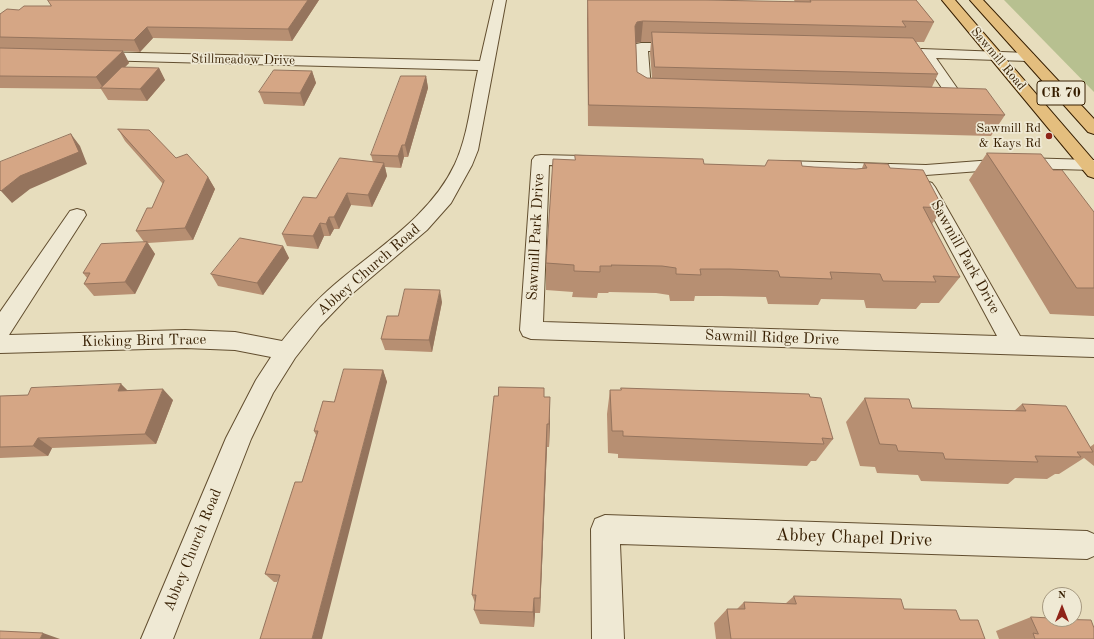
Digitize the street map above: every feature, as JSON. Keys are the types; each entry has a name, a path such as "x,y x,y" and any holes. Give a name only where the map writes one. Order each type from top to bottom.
{"main road":[{"name":"Sawmill Road","path":"948,0 1092,167"},
{"name":"Sawmill Road","path":"976,0 1094,129"}],"street":[{"name":"Abbey Church Road","path":"156,639 239,438 264,387 287,351 312,320 340,292 420,225 444,199 463,165 470,150 500,0"},
{"path":"668,94 644,93 641,46 697,48"},
{"path":"880,52 1028,57"},
{"path":"926,54 958,101 928,102"},
{"name":"Stillmeadow Drive","path":"85,56 486,66"},
{"name":"Sawmill Park Drive","path":"530,330 541,160 596,162"},
{"path":"770,166 917,170 1020,163 1092,167"},
{"name":"Sawmill Park Drive","path":"917,170 1013,345"},
{"path":"0,330 77,215"},
{"name":"Sawmill Ridge Drive","path":"530,330 1094,348"},
{"name":"Kicking Bird Trace","path":"0,344 185,340 235,341 287,351"},
{"name":"Abbey Chapel Drive","path":"608,639 605,529 1092,551"}],"green space":[{"path":"1004,0 1094,0 1094,92"}],"building":[{"path":"48,0 308,0 288,29 147,27 134,40 0,37 0,14 7,9 19,10 24,6 51,6"},
{"path":"588,0 811,2 810,0 916,0 934,22 902,21 906,27 637,22 635,26 637,72 647,78 986,89 1005,115 589,105"},
{"path":"652,32 913,38 938,74 655,67"},
{"path":"0,48 123,51 96,77 0,76"},
{"path":"122,67 159,68 140,89 101,88"},
{"path":"274,70 312,71 300,93 259,92"},
{"path":"401,76 426,76 405,145 402,145 398,156 371,155"},
{"path":"118,129 149,130 176,158 187,154 208,177 185,228 136,231 147,208 152,208 164,181"},
{"path":"71,134 79,152 20,176 1,191 0,190 0,162"},
{"path":"987,153 1041,154 1053,170 1062,170 1094,212 1094,288 1077,288"},
{"path":"575,155 703,159 704,164 765,166 768,160 801,161 802,166 856,169 867,168 864,163 888,164 890,168 923,170 943,208 923,207 960,277 933,276 936,282 883,281 880,274 830,272 832,279 780,277 778,271 730,269 700,269 701,275 676,274 676,268 662,266 611,265 612,266 600,266 600,272 574,271 574,265 546,263 553,159 575,160"},
{"path":"340,158 384,163 368,195 347,193 334,217 329,217 326,224 320,223 313,236 282,234 303,197 316,198"},
{"path":"240,238 283,246 257,283 211,274"},
{"path":"147,242 125,282 84,284 90,273 83,273 101,244"},
{"path":"405,289 440,290 429,340 381,339 387,316 398,316"},
{"path":"344,369 383,370 312,639 260,639 280,575 265,574 295,482 302,482 318,431 314,431 323,401 334,402"},
{"path":"121,384 118,391 163,389 145,434 38,438 33,446 0,447 0,396 28,395 31,388"},
{"path":"499,387 544,388 544,397 550,397 549,424 547,424 540,598 534,598 533,612 474,610 476,595 472,595 494,396 498,396"},
{"path":"621,388 809,394 810,397 821,398 833,439 822,438 824,444 623,436 623,431 612,431 610,390 621,390"},
{"path":"865,398 909,399 912,408 1026,411 1022,404 1066,406 1093,452 1077,452 1081,457 1035,456 1038,462 945,459 943,453 898,451 896,445 880,444"},
{"path":"794,596 901,599 904,609 956,610 960,620 978,620 985,639 731,639 727,609 745,609 744,602 796,604"},
{"path":"1031,617 1042,618 1042,627 1082,627 1082,620 1091,620 1094,628 1094,639 1035,639 1033,633 1038,634"},
{"path":"0,631 43,633 40,639 0,639"}],"place":[{"name":"Sawmill Rd & Kays Rd","path":"1049,136"}]}
